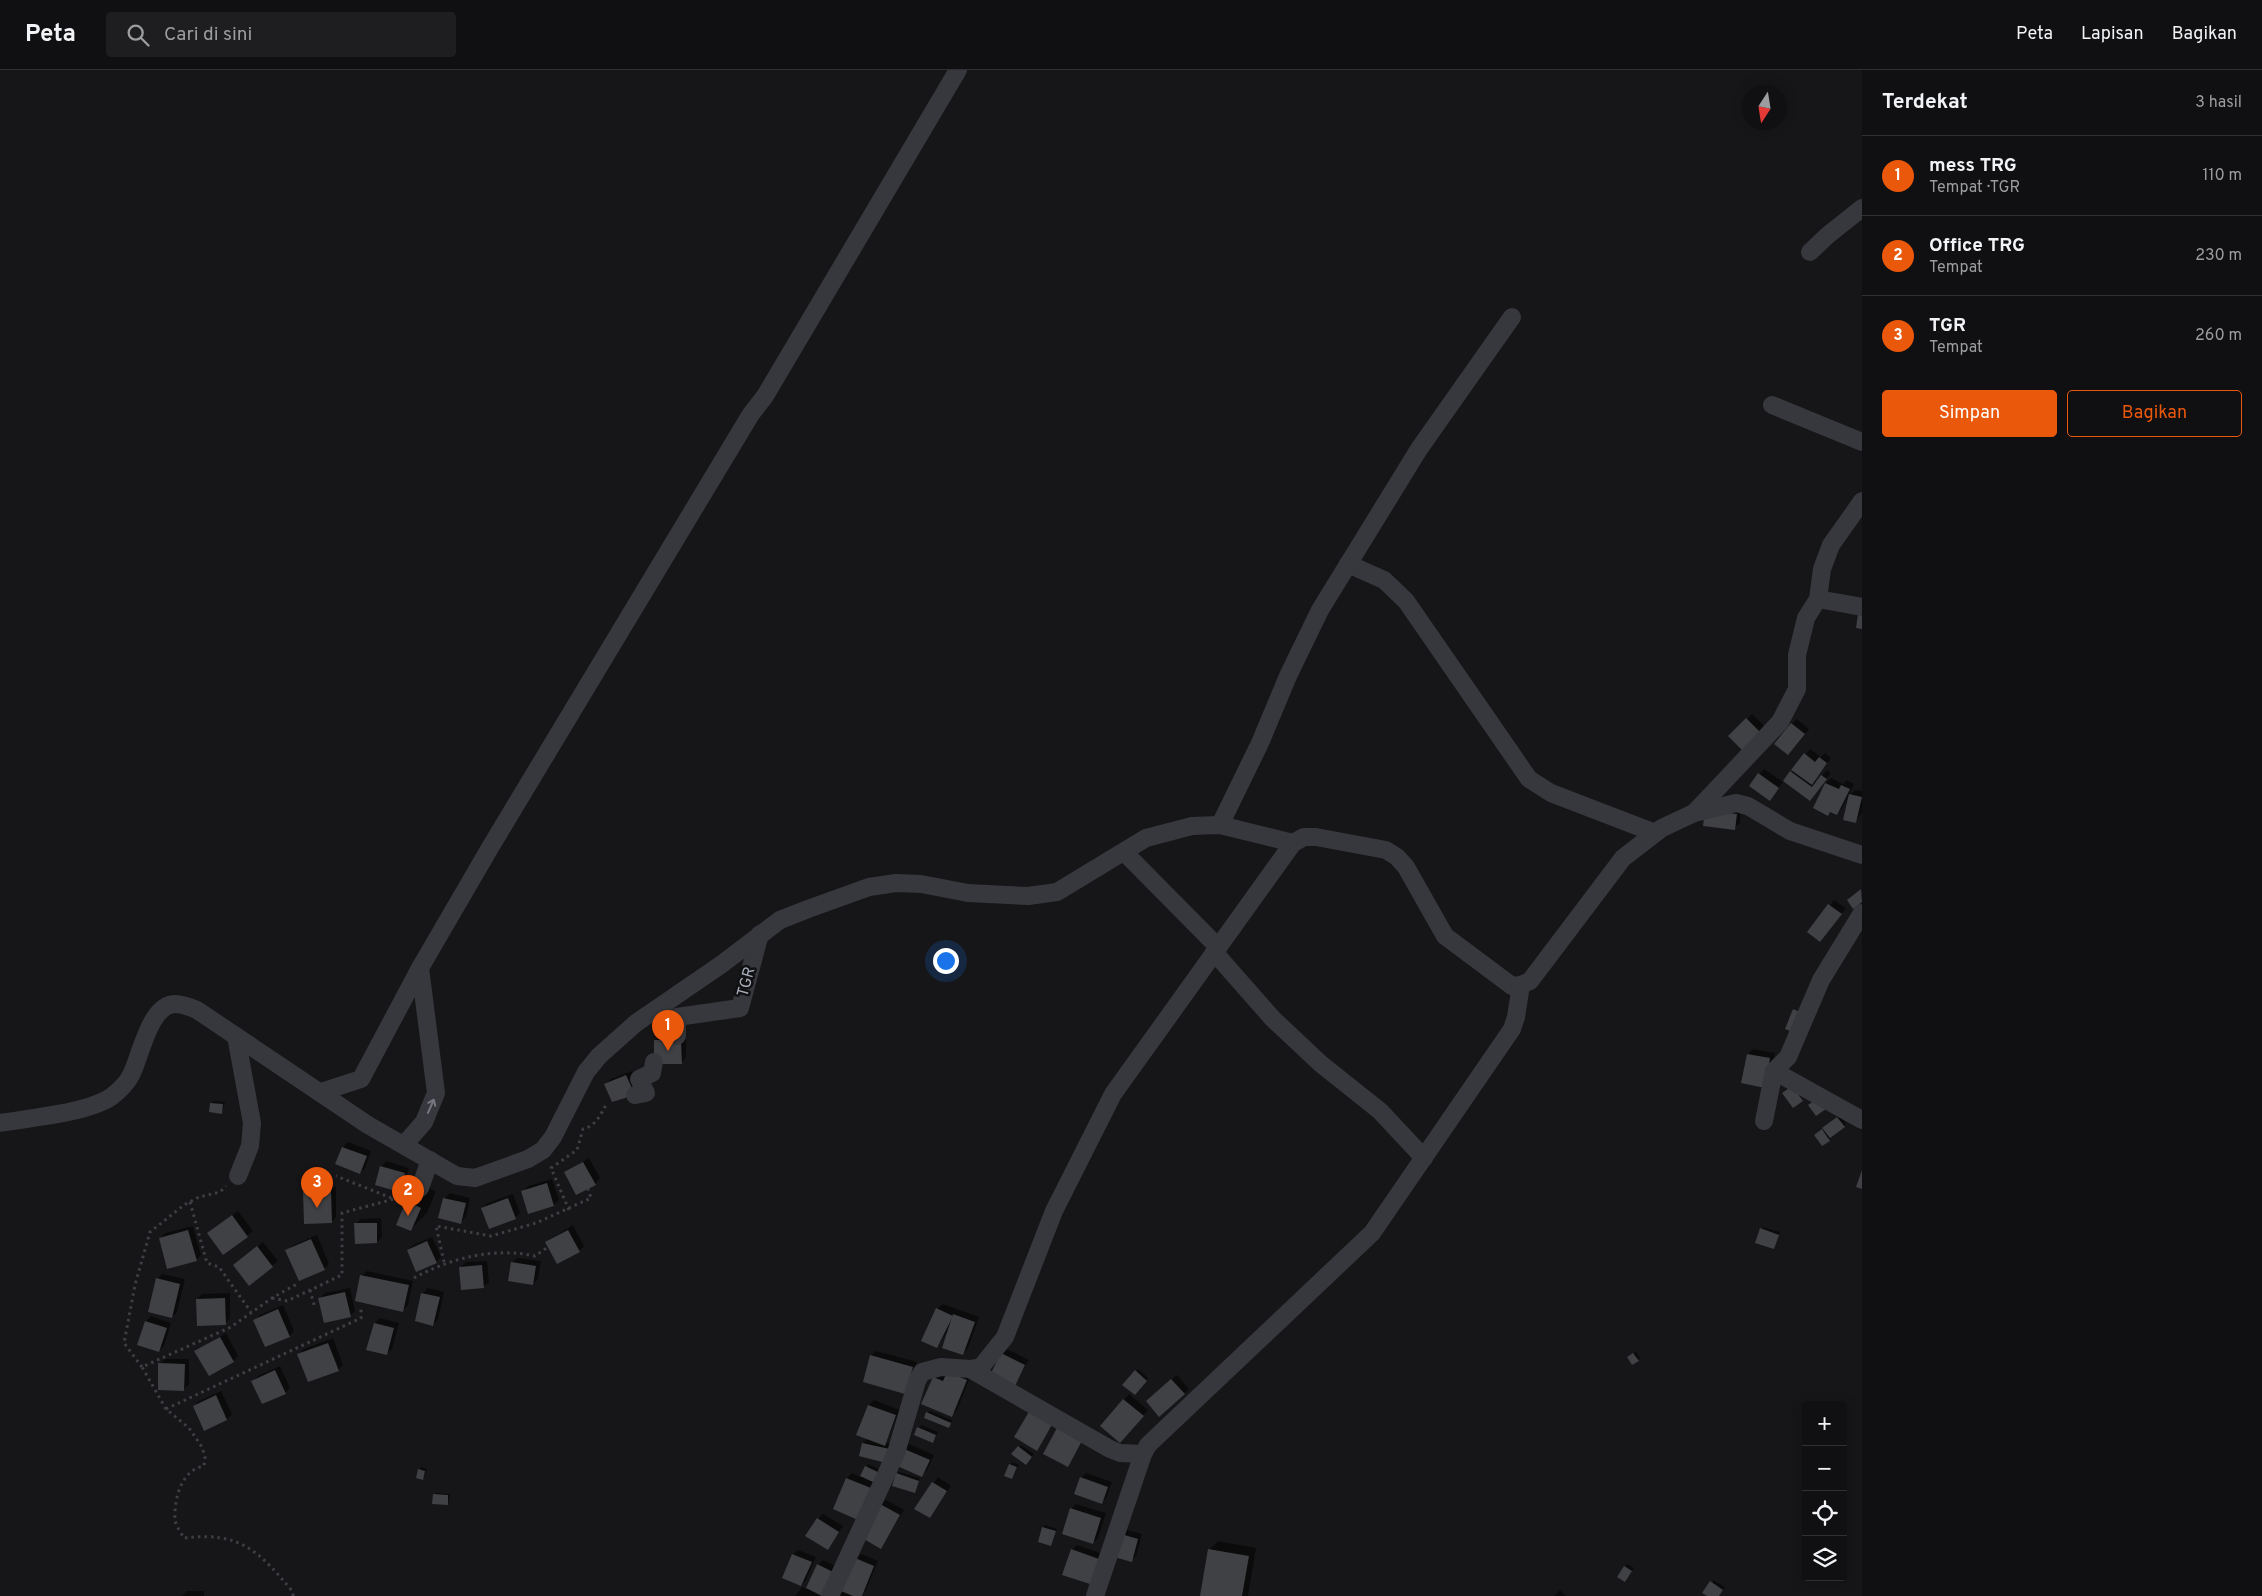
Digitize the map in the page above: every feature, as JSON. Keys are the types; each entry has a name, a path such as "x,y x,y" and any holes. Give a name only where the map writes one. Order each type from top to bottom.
{"street":[{"path":"320,1092 361,1079 420,968 627,619 751,414 765,396 958,70"},
{"path":"1810,252 1862,208"},
{"path":"1220,825 1260,743 1288,676 1320,610 1419,449 1512,317"},
{"path":"1772,405 1862,442"},
{"path":"1694,813 1780,722 1797,689 1796,655 1806,618 1818,599 1822,569 1831,546 1862,501"},
{"path":"1348,564 1384,580 1406,601 1529,780 1551,793 1655,833"},
{"path":"1818,599 1862,607"},
{"path":"970,1370 981,1367 1005,1337 1054,1211 1104,1109 1293,843 1304,837 1316,837 1386,850 1397,857 1406,868 1445,936 1512,986 1530,981 1623,858 1655,833 1694,813 1736,803 1748,806 1790,831 1862,856"},
{"path":"0,1123 83,1108 114,1094 130,1077 153,1017 164,1008 174,1004 197,1010 368,1125 404,1146 457,1176 475,1178 528,1159 543,1150 553,1138 586,1072 599,1056 636,1023 722,964 780,920 869,887 896,883 920,884 968,893 1028,896 1057,892 1146,838 1192,826 1220,825 1293,843"},
{"path":"1124,852 1216,950 1273,1019 1321,1064 1380,1111 1424,1158"},
{"path":"1764,1121 1774,1071 1788,1057 1821,980 1862,913"},
{"name":"TGR","path":"677,1036 677,1018 740,1008 760,934"},
{"path":"404,1146 424,1122 436,1094 420,968"},
{"path":"1095,1596 1143,1454 1158,1434 1372,1233 1512,1029 1516,1017 1521,985"},
{"path":"236,1036 252,1123 250,1146 238,1176"},
{"path":"635,1094 646,1093 640,1080 652,1073 654,1062"},
{"path":"1774,1071 1862,1120"},
{"path":"420,1188 430,1160"},
{"path":"830,1596 896,1453 917,1381 922,1372 941,1366 970,1370 1110,1449 1120,1453 1143,1454"}],"path":[{"path":"569,1210 551,1168 578,1150 583,1129 590,1128 599,1118 607,1103"},
{"path":"238,1176 220,1192 199,1196 166,1217 150,1232 135,1285 124,1343 142,1367 166,1409 189,1428 202,1447 205,1457 204,1466 185,1476 179,1492 175,1522 184,1538 216,1535 252,1548 277,1573 293,1592 294,1596"},
{"path":"272,1298 286,1301 342,1274 342,1213 394,1198 336,1176"},
{"path":"444,1262 438,1242 436,1226 491,1236 536,1223 569,1210 591,1198 588,1188"},
{"path":"190,1202 207,1263 219,1267 251,1312"},
{"path":"414,1278 444,1262 516,1252 535,1256 548,1247"},
{"path":"142,1367 231,1327 272,1298 297,1284"},
{"path":"310,1290 315,1308"},
{"path":"166,1409 361,1318 361,1308"}],"building":[{"path":"1858,614 1862,615 1862,629 1856,628"},
{"path":"1746,718 1763,735 1745,753 1728,736"},
{"path":"1791,723 1805,734 1788,755 1774,744"},
{"path":"1804,753 1815,762 1819,757 1827,763 1812,785 1791,770"},
{"path":"1790,771 1812,787 1821,775 1827,779 1810,801 1783,781"},
{"path":"1758,773 1779,788 1770,801 1749,786"},
{"path":"1825,783 1839,789 1841,785 1850,789 1837,815 1830,812 1828,816 1813,808"},
{"path":"1849,794 1862,797 1856,823 1843,820"},
{"path":"1705,810 1737,814 1735,830 1703,826"},
{"path":"1861,889 1862,902 1853,909 1847,900"},
{"path":"1828,904 1842,914 1820,942 1807,932"},
{"path":"1793,1009 1802,1013 1793,1032 1785,1029"},
{"path":"654,1040 681,1040 682,1064 654,1064"},
{"path":"1747,1054 1770,1058 1765,1088 1741,1083"},
{"path":"626,1075 635,1095 612,1102 604,1084"},
{"path":"1792,1086 1803,1101 1793,1108 1782,1093"},
{"path":"1818,1098 1826,1109 1816,1116 1808,1105"},
{"path":"210,1103 223,1104 222,1114 209,1112"},
{"path":"1837,1117 1845,1127 1830,1138 1822,1128"},
{"path":"1822,1129 1830,1141 1822,1146 1814,1135"},
{"path":"342,1147 367,1156 360,1174 335,1164"},
{"path":"583,1162 596,1185 576,1195 564,1172"},
{"path":"380,1166 405,1173 399,1192 375,1185"},
{"path":"1862,1170 1862,1189 1856,1187"},
{"path":"547,1183 554,1206 528,1214 521,1191"},
{"path":"331,1191 332,1223 304,1224 303,1192"},
{"path":"443,1198 466,1203 461,1224 438,1218"},
{"path":"508,1198 516,1219 489,1229 481,1208"},
{"path":"406,1201 421,1208 411,1231 396,1225"},
{"path":"232,1215 248,1237 223,1255 207,1233"},
{"path":"354,1223 377,1223 377,1243 355,1244"},
{"path":"1760,1228 1779,1235 1774,1249 1755,1243"},
{"path":"188,1230 197,1261 167,1269 159,1238"},
{"path":"568,1230 580,1252 557,1264 545,1242"},
{"path":"311,1239 325,1270 299,1281 285,1250"},
{"path":"427,1241 437,1263 416,1272 407,1250"},
{"path":"257,1246 273,1267 249,1286 233,1265"},
{"path":"511,1262 536,1266 533,1285 508,1281"},
{"path":"482,1265 484,1288 461,1290 459,1267"},
{"path":"360,1275 409,1285 403,1312 355,1301"},
{"path":"156,1278 180,1284 172,1318 148,1312"},
{"path":"345,1292 351,1317 324,1323 318,1298"},
{"path":"421,1293 440,1297 433,1326 415,1321"},
{"path":"225,1298 226,1325 197,1326 196,1299"},
{"path":"936,1308 953,1316 937,1348 921,1341"},
{"path":"278,1309 290,1337 265,1347 253,1320"},
{"path":"953,1314 975,1322 963,1355 942,1348"},
{"path":"145,1321 167,1328 159,1352 137,1345"},
{"path":"374,1323 394,1328 387,1355 366,1350"},
{"path":"220,1337 234,1362 209,1376 194,1351"},
{"path":"328,1343 339,1371 308,1382 297,1354"},
{"path":"1001,1353 1025,1365 1014,1388 990,1375"},
{"path":"1633,1353 1639,1361 1632,1365 1627,1357"},
{"path":"870,1355 913,1367 905,1394 863,1382"},
{"path":"158,1363 185,1364 184,1391 158,1390"},
{"path":"275,1370 286,1394 262,1404 251,1381"},
{"path":"1135,1370 1147,1381 1135,1395 1122,1385"},
{"path":"947,1372 967,1380 952,1417 921,1404 933,1377 943,1381"},
{"path":"1171,1379 1185,1394 1159,1417 1146,1401"},
{"path":"216,1395 227,1420 204,1431 193,1406"},
{"path":"1123,1399 1144,1416 1120,1443 1100,1426"},
{"path":"868,1405 896,1415 885,1446 856,1435"},
{"path":"1030,1410 1053,1423 1037,1451 1014,1437"},
{"path":"926,1412 951,1423 949,1428 924,1418"},
{"path":"1058,1426 1083,1439 1068,1467 1043,1454"},
{"path":"917,1427 936,1435 933,1443 914,1435"},
{"path":"862,1443 890,1449 886,1463 859,1456"},
{"path":"1018,1446 1032,1457 1026,1465 1011,1454"},
{"path":"902,1448 930,1460 922,1477 895,1465"},
{"path":"1009,1464 1017,1467 1012,1479 1004,1476"},
{"path":"865,1466 880,1473 875,1483 860,1476"},
{"path":"418,1469 425,1471 423,1480 416,1478"},
{"path":"896,1473 919,1481 915,1493 892,1486"},
{"path":"1080,1477 1108,1487 1102,1504 1074,1494"},
{"path":"846,1478 871,1488 858,1520 833,1509"},
{"path":"932,1482 947,1491 930,1518 914,1509"},
{"path":"433,1494 448,1495 448,1505 432,1504"},
{"path":"880,1504 900,1515 881,1549 862,1538"},
{"path":"1070,1508 1101,1518 1093,1544 1062,1534"},
{"path":"817,1518 839,1532 828,1550 805,1536"},
{"path":"1042,1527 1056,1531 1051,1546 1038,1542"},
{"path":"1121,1534 1138,1539 1132,1562 1114,1557"},
{"path":"1071,1549 1099,1559 1090,1584 1062,1575"},
{"path":"1208,1549 1249,1556 1242,1596 1200,1596"},
{"path":"792,1554 812,1562 801,1586 782,1578"},
{"path":"855,1558 874,1566 862,1596 853,1596 841,1591"},
{"path":"817,1564 833,1572 822,1596 806,1588"},
{"path":"1624,1566 1632,1571 1625,1582 1617,1577"},
{"path":"1710,1581 1723,1590 1719,1596 1707,1596 1702,1593"}],"place":[{"name":"mess TRG","path":"668,1051"},
{"name":"TGR","path":"317,1208"},
{"name":"Office TRG","path":"408,1216"}]}
